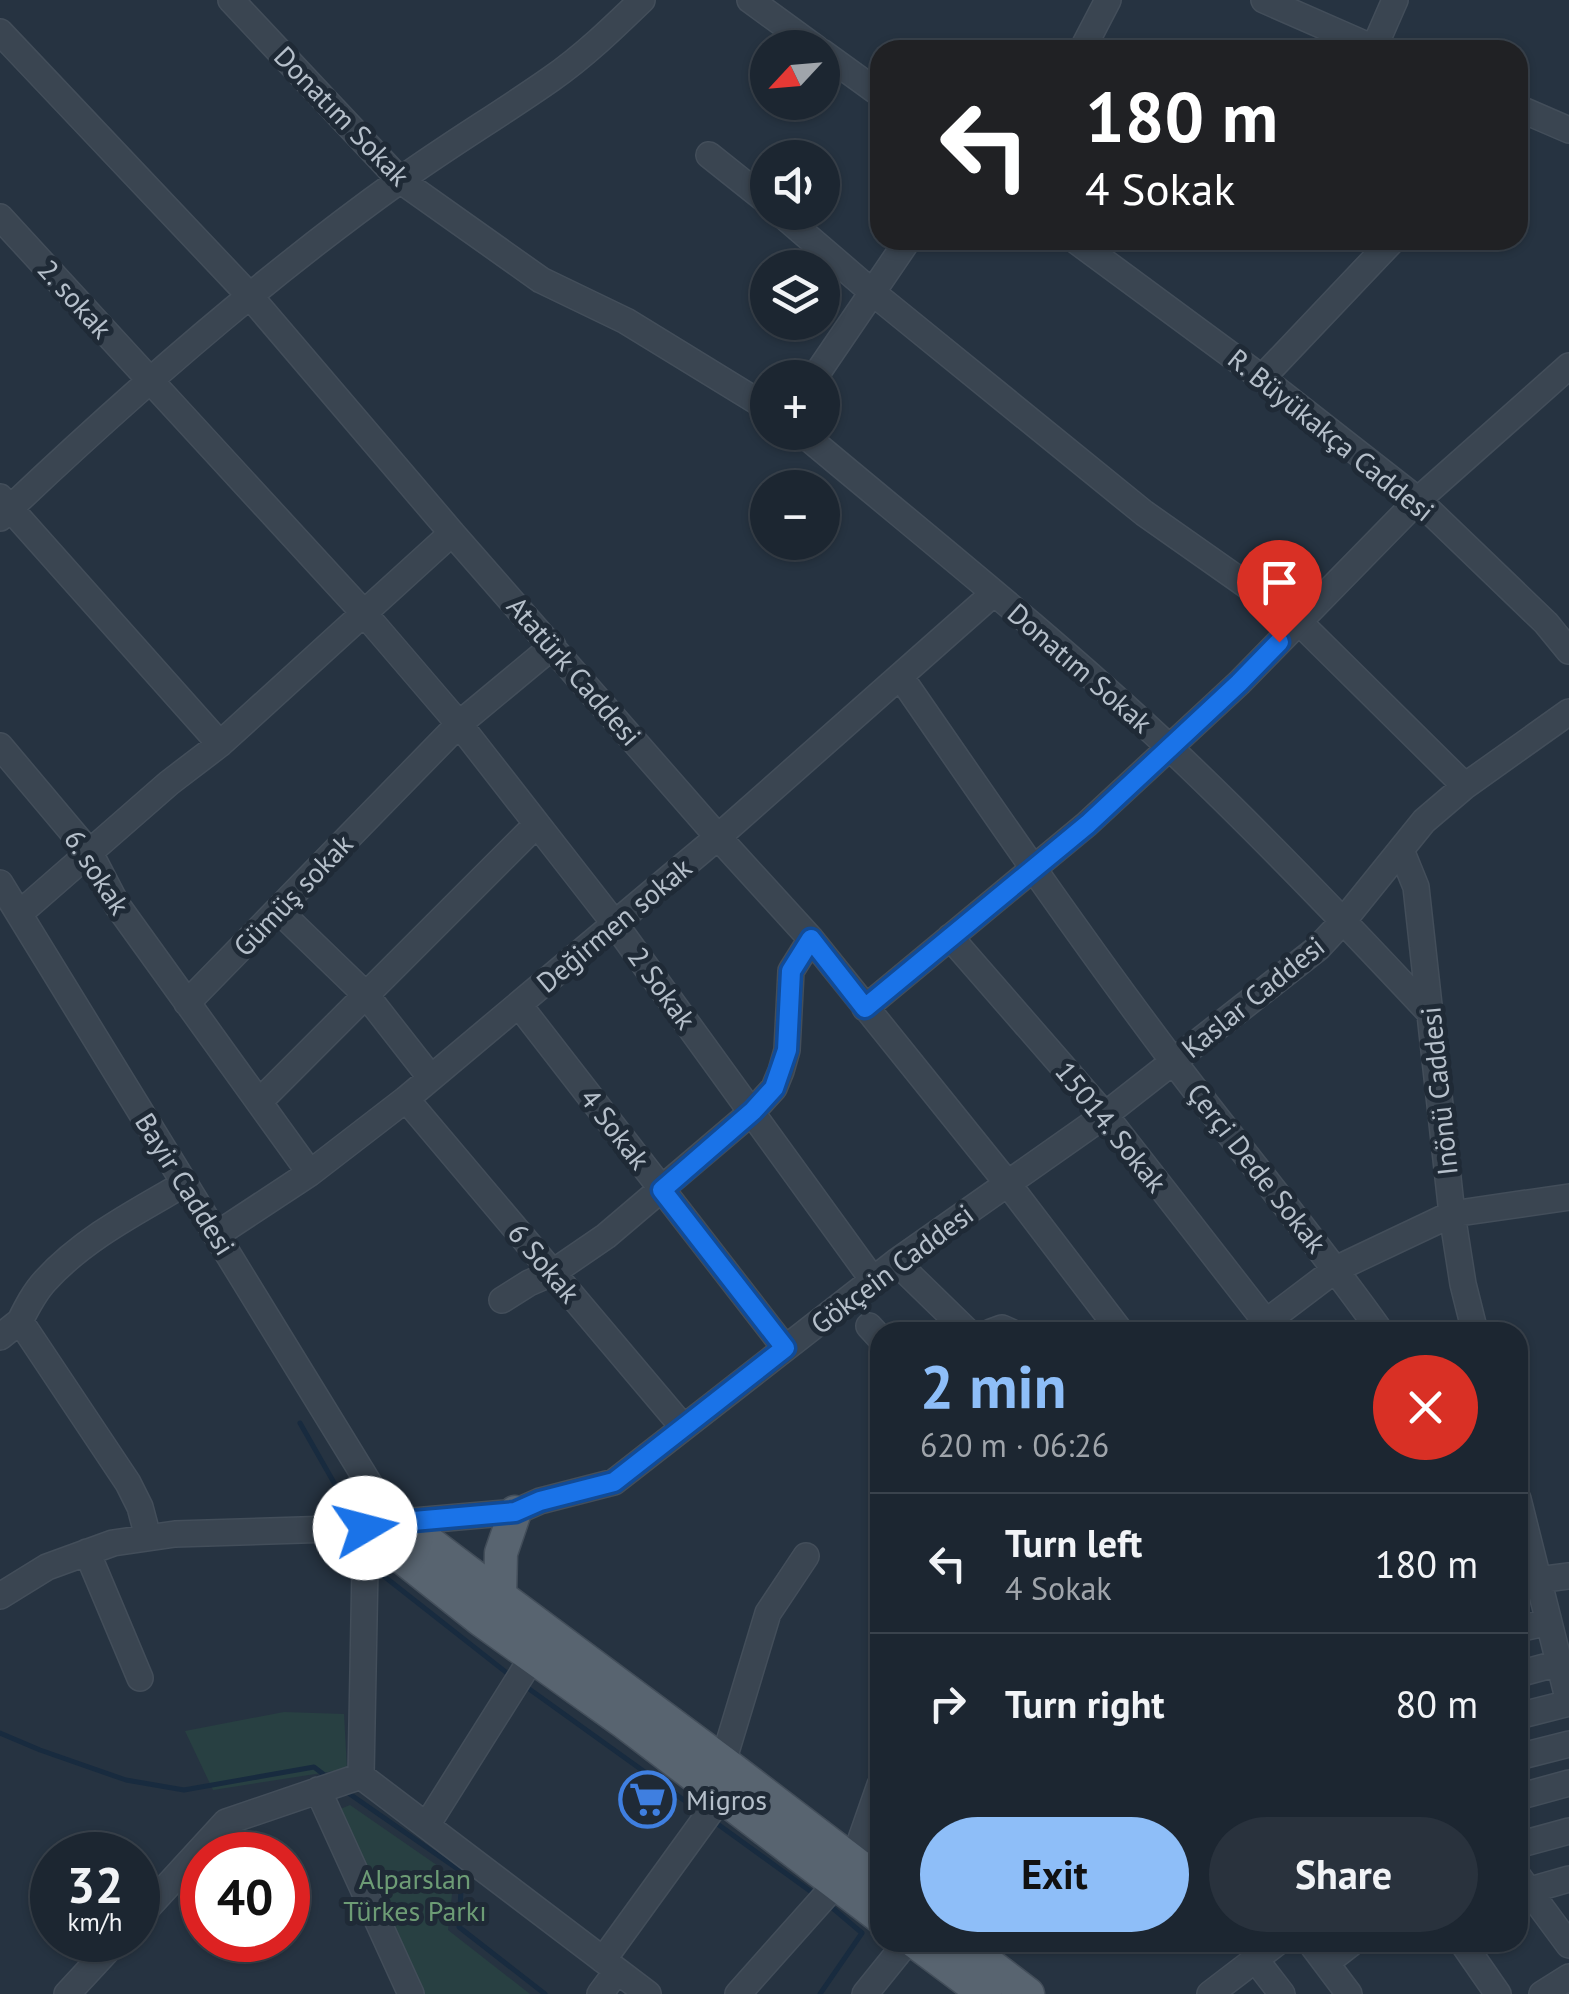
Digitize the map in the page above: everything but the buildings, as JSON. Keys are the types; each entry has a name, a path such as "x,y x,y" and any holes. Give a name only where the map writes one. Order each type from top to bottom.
{"main road":[{"path":"500,1596 500,1553 515,1512"},
{"path":"402,1522 722,1762 832,1888"},
{"path":"365,1528 522,1673 625,1724 711,1810 870,1910"},
{"path":"832,1888 870,1883"},
{"path":"929,1952 986,1994"},
{"path":"973,1952 1028,1994"}],"street":[{"name":"Donatım Sokak","path":"232,0 400,180 542,280 626,321 750,397"},
{"path":"220,744 3,508 249,295 400,180 553,77 642,0"},
{"path":"750,0 791,30"},
{"path":"1087,40 1108,0"},
{"path":"1264,0 1355,40"},
{"path":"1379,40 1395,0"},
{"name":"Atatürk Caddesi","path":"0,32 249,295 452,533 811,939 1114,1322"},
{"path":"840,65 870,87"},
{"path":"1528,112 1569,130"},
{"path":"709,154 750,187"},
{"name":"2. sokak","path":"0,217 363,612"},
{"path":"801,230 1144,513 1299,622 1465,786"},
{"path":"826,360 901,250"},
{"name":"R. Büyükakça Caddesi","path":"1089,250 1418,500 1546,623 1569,652"},
{"path":"1262,378 1383,250"},
{"path":"865,1008 1088,824 1239,683 1418,500 1569,366"},
{"name":"Donatım Sokak","path":"823,450 994,592 1170,748 1344,920 1430,1013"},
{"path":"19,914 169,783 220,744 452,533"},
{"name":"Değirmen sokak","path":"216,1235 310,1173 406,1099 718,837 994,592"},
{"name":"2 Sokak","path":"363,612 459,724 616,924 874,1280"},
{"name":"Gümüş sokak","path":"187,1004 459,724 553,646"},
{"name":"Çerçi Dede Sokak","path":"900,676 1173,1061 1375,1322"},
{"name":"Kaslar Caddesi","path":"1008,1184 1105,1115 1318,948 1424,821 1465,786 1569,712"},
{"name":"6. sokak","path":"0,746 90,853 117,905 187,1004"},
{"path":"259,1102 538,824"},
{"name":"Inönü Caddesi","path":"1401,850 1416,887 1452,1214 1472,1322"},
{"name":"Bayir Caddesi","path":"0,884 370,1485 402,1522"},
{"path":"278,910 366,995 431,1078"},
{"name":"15014. Sokak","path":"950,938 1105,1115 1256,1322"},
{"path":"502,1300 552,1273 606,1236 753,1111 774,1088 787,1050 791,971 811,939"},
{"path":"187,1004 310,1173"},
{"name":"4 Sokak","path":"519,1005 785,1348"},
{"name":"6 Sokak","path":"406,1099 683,1427"},
{"path":"148,1538 128,1483 10,1329 43,1283 77,1252 184,1184"},
{"name":"Gökçein Caddesi","path":"0,1596 47,1567 114,1542 175,1534 365,1528 515,1512 540,1501 614,1482 896,1262 1008,1184"},
{"path":"1267,1322 1336,1269 1452,1214 1569,1197"},
{"path":"896,1262 958,1322"},
{"path":"370,1485 336,1784 411,1994"},
{"path":"87,1552 140,1678"},
{"path":"722,1762 768,1612 806,1556"},
{"path":"1528,1713 1569,1702 1548,1622 1528,1583 1569,1576"},
{"path":"1528,1627 1548,1622"},
{"path":"1528,1671 1559,1663"},
{"path":"427,1825 522,1673"},
{"path":"1528,1754 1569,1744"},
{"path":"160,1894 226,1822 336,1784 427,1825 648,1994"},
{"path":"1528,1795 1569,1784"},
{"path":"738,1994 832,1888 870,1806"},
{"path":"600,1994 610,1966 711,1810"},
{"path":"1528,1842 1569,1831"},
{"path":"1528,1883 1569,1880"},
{"path":"1528,1892 1569,1945"},
{"path":"865,1994 899,1952"},
{"path":"1210,1994 1264,1952"},
{"path":"1469,1952 1498,1994"},
{"path":"1318,1953 1349,1994"},
{"path":"1255,1959 1282,1994"},
{"path":"67,1994 97,1962"},
{"path":"1542,1994 1569,1977"}],"green space":[{"path":"284,1712 344,1714 347,1769 213,1790 185,1731"},
{"name":"Alparslan Türkes Parkı","path":"350,1805 454,1877 448,1930 530,1994 416,1994 333,1812"}],"waterway":[{"path":"300,1423 349,1509"},
{"path":"376,1570 512,1677"},
{"path":"525,1686 699,1811"},
{"path":"0,1733 126,1780 184,1790 314,1767 327,1777"},
{"path":"344,1790 462,1872 459,1927 545,1994"},
{"path":"712,1820 817,1896"},
{"path":"820,1994 862,1933 829,1905"}],"place":[{"name":"Migros","path":"647,1800"}],"route":[{"path":"365,1528 515,1512 540,1501 614,1482 785,1348 662,1190 774,1088 787,1050 791,971 811,939 865,1008 1088,824 1279,642"}]}
